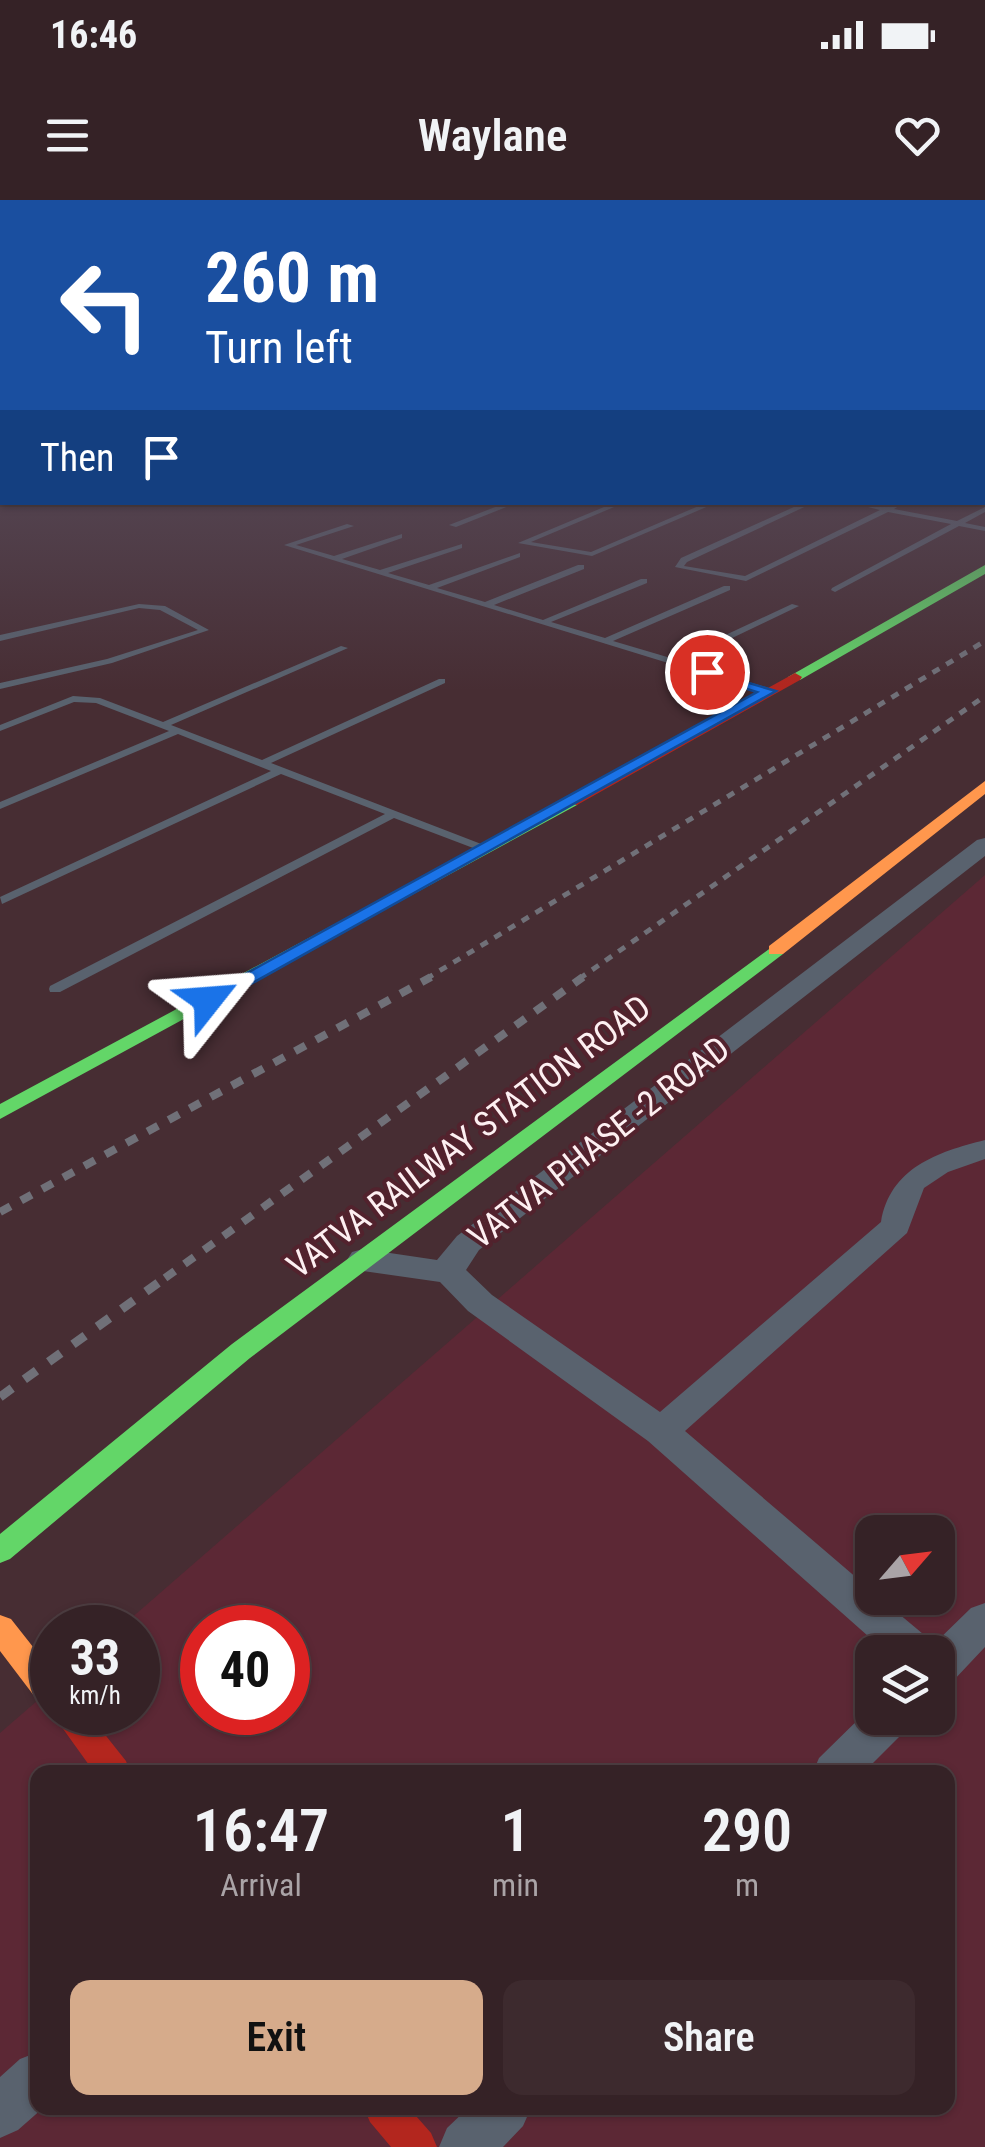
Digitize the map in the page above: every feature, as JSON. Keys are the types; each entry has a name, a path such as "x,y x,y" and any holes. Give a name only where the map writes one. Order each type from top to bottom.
{"street":[{"path":"0,1113 485,850 985,570"},
{"name":"VATVA RAILWAY STATION ROAD","path":"0,1551 242,1352 764,960 985,786"},
{"name":"VATVA PHASE -2 ROAD","path":"895,1635 661,1430 480,1304 450,1273 451,1262 468,1242 985,844"},
{"path":"661,1430 896,1226 897,1205 921,1173 985,1148"},
{"path":"364,1260 450,1273"},
{"path":"955,1651 985,1620"},
{"path":"4,1641 30,1670"},
{"path":"85,1735 109,1765"},
{"path":"842,1765 872,1735"},
{"path":"0,2112 30,2084"},
{"path":"390,2115 417,2147"},
{"path":"466,2147 498,2115"}],"lane":[{"path":"453,524 496,509"},
{"path":"606,509 522,543 592,554 699,509"},
{"path":"797,509 676,565 746,580 887,510"},
{"path":"882,509 985,529"},
{"path":"835,590 984,509"},
{"path":"350,526 288,545 769,691"},
{"path":"334,559 399,536"},
{"path":"380,573 459,546"},
{"path":"430,588 517,555"},
{"path":"486,605 581,567"},
{"path":"544,622 644,581"},
{"path":"606,641 727,588"},
{"path":"0,638 139,606 162,608 206,630 110,661 0,686"},
{"path":"675,662 794,606"},
{"path":"166,724 344,648"},
{"path":"264,763 442,681"},
{"path":"0,728 86,698 166,724 485,850"},
{"path":"0,806 180,730"},
{"path":"2,900 281,770"},
{"path":"56,989 394,814"}],"shaded area":[{"path":"985,875 985,2147 0,2147 0,1733 30,1707 30,1735 160,1735 160,1605 146,1605"}],"railway":[{"path":"426,979 985,641"},
{"path":"579,979 985,696"},
{"path":"0,1212 431,977"},
{"path":"165,1278 583,977"},
{"path":"0,1397 169,1275"}],"traffic: fast":[{"path":"795,677 985,569"},
{"path":"0,1113 571,802"},
{"path":"0,1551 241,1351 776,950"}],"traffic: slow":[{"path":"776,950 985,786"},
{"path":"0,1628 30,1667"}],"traffic: jam":[{"path":"571,802 795,677"},
{"path":"85,1735 109,1765"},
{"path":"390,2115 417,2147"}],"route":[{"path":"208,1000 769,691 707,672"}]}
